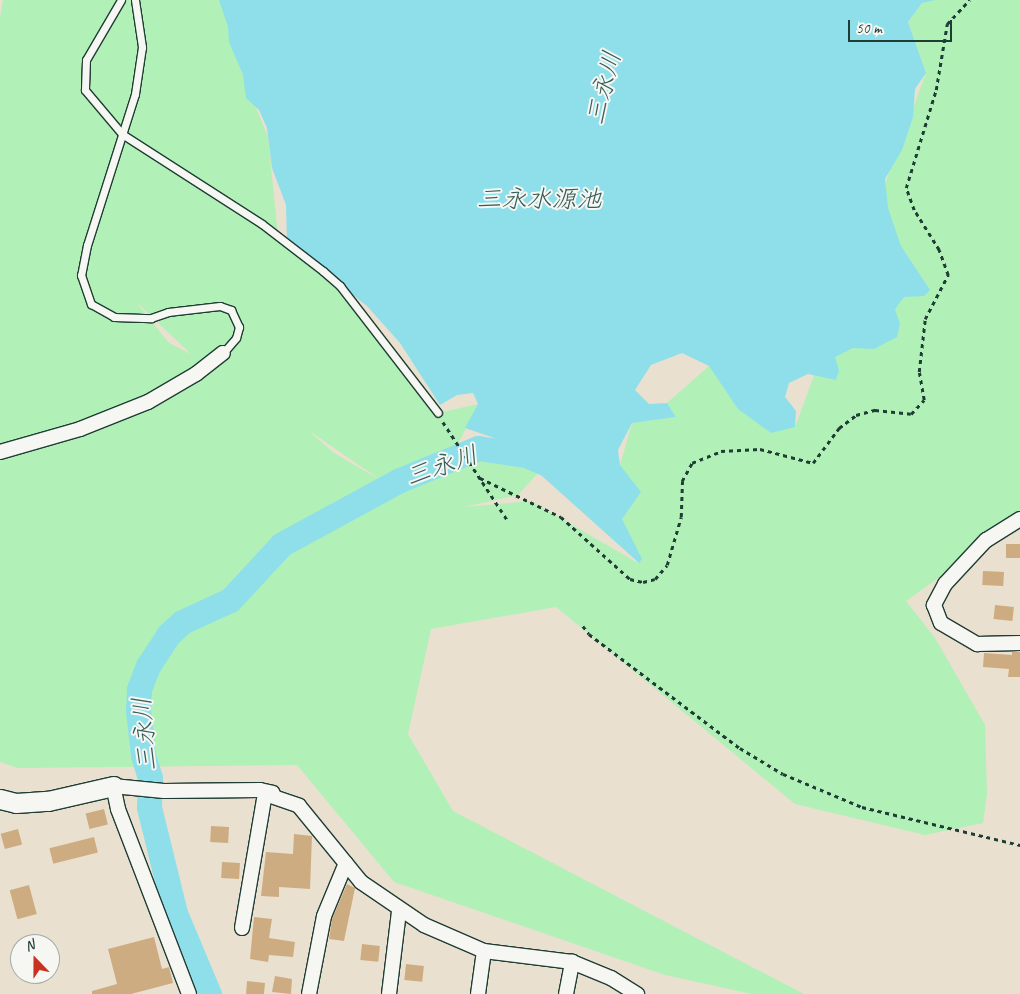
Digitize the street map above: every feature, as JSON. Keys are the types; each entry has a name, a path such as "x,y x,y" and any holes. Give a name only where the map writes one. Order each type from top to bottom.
{"street":[{"path":"0,452 80,429 148,402 196,374 222,353"},
{"path":"1020,519 986,540 945,584 934,605 941,623 977,644 1020,643"},
{"path":"0,799 16,803 48,801 113,786 164,791 274,793 265,794"},
{"path":"113,786 121,818 189,994"},
{"path":"265,794 299,806 361,882 399,911 484,951 572,962 611,978 637,994"},
{"path":"242,928 265,794"},
{"path":"309,994 324,916 346,863"},
{"path":"389,994 399,911"},
{"path":"478,994 484,951"},
{"path":"566,994 572,962"}],"lane":[{"path":"121,0 86,60 85,90 122,134 262,224 323,271 346,293 438,414"},
{"path":"135,0 142,47 135,94 87,245 81,275 91,304 114,317 151,318 168,312 220,306 231,310 239,327 236,338 222,353"}],"path":[{"path":"480,478 561,517 630,579 643,582 655,579 667,565 681,517 682,481 692,462 721,451 760,449 813,463 839,428 856,415 876,410 911,414 924,400 919,372 925,319 948,275 938,250 914,210 906,188 936,90 947,24 969,0"},
{"path":"438,414 508,521"},
{"path":"583,626 589,634 740,748 783,774 862,807 1020,845"}],"green space":[{"path":"3,0 223,0 237,61 268,137 278,236 323,271 438,413 478,404 458,444 538,473 518,495 464,507 531,501 638,563 622,519 620,465 632,423 676,417 667,403 709,366 795,427 926,73 908,22 922,3 928,0 1020,0 1020,520 906,601 935,638 985,725 987,794 983,823 925,835 795,804 556,607 431,629 408,734 453,811 804,994 752,994 665,975 394,882 297,765 18,768 0,762 0,17","holes":["136,302 191,354 169,343","308,430 382,481 334,453"]}],"water":[{"name":"三永水源池","path":"219,0 935,0 922,3 908,22 926,73 915,89 913,117 902,150 885,179 888,208 901,246 930,290 924,296 904,297 895,309 900,324 897,337 874,349 853,348 835,357 839,370 836,380 808,374 789,383 785,397 796,411 795,427 771,433 738,409 709,366 682,353 651,365 635,390 649,404 667,403 676,417 632,423 618,450 620,465 641,492 622,519 642,559 639,563 503,441 465,428 478,404 473,393 457,395 440,405 400,343 367,306 287,244 286,205 272,168 267,128 259,110 246,98 243,75 229,42 228,27"}],"building":[{"path":"1006,544 1020,544 1020,558 1006,558"},
{"path":"983,571 1004,572 1003,586 982,585"},
{"path":"995,605 1014,607 1012,621 994,619"},
{"path":"1012,652 1020,652 1020,677 1008,677 1009,669 983,667 984,653 1012,655"},
{"path":"104,809 108,825 89,829 86,814"},
{"path":"211,826 229,827 228,843 210,842"},
{"path":"18,829 22,844 5,849 1,834"},
{"path":"294,834 312,836 310,889 279,887 279,897 261,896 266,852 293,854"},
{"path":"94,837 98,853 53,864 49,848"},
{"path":"222,862 240,863 239,879 221,878"},
{"path":"347,884 355,888 344,941 329,939 332,919"},
{"path":"29,885 37,914 17,919 10,890"},
{"path":"254,917 272,919 269,938 295,942 293,957 269,955 268,962 250,959"},
{"path":"154,937 162,969 169,967 173,983 131,994 92,994 92,991 117,984 108,949"},
{"path":"362,944 380,946 378,962 360,960"},
{"path":"406,964 424,966 422,982 404,980"},
{"path":"275,976 292,979 291,994 272,992"},
{"path":"247,981 265,983 264,994 246,994"}],"waterway":[{"name":"三永川","path":"209,994 175,913 149,807 150,778 143,755 138,710 139,689 148,666 168,635 182,622 230,600 282,544 400,480 478,448 526,455 550,465"}]}
